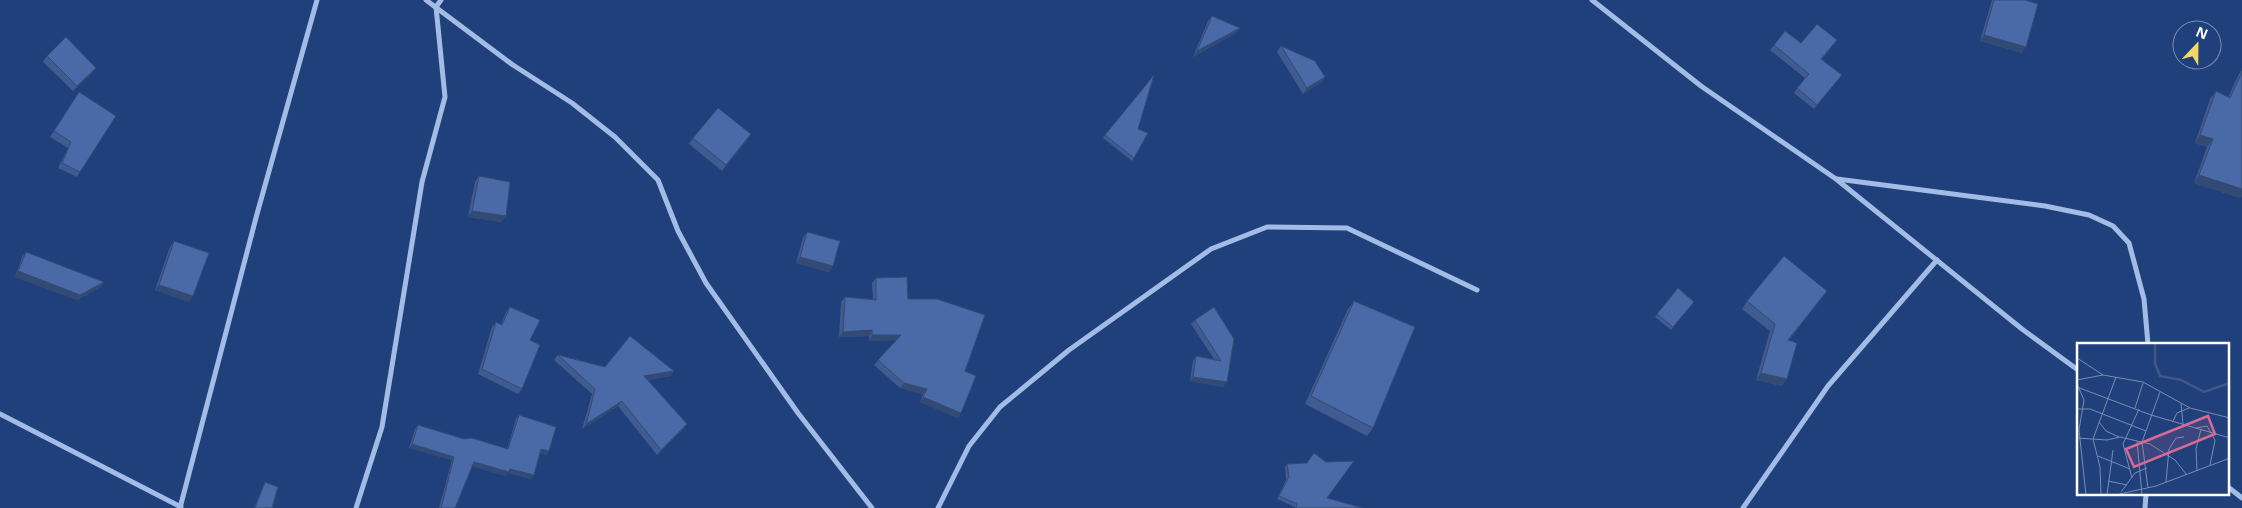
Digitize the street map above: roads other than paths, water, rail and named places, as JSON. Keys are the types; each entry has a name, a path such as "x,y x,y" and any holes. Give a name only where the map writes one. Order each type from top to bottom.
{"street":[{"path":"0,414 180,508 254,223 317,0"},
{"path":"426,0 513,65 572,103 615,137 658,180 678,231 706,283 798,413 872,508"},
{"path":"356,508 382,427 422,182 445,96 436,7 441,0"},
{"path":"1592,0 1701,86 1836,179 2022,328 2077,369"},
{"path":"1836,179 2045,206 2089,215 2113,226 2130,243 2144,299 2148,343"},
{"path":"938,508 969,446 1000,407 1069,350 1166,280 1219,246 1267,227 1347,228 1477,290"},
{"path":"1744,508 1828,386 1937,260"},
{"path":"2230,489 2242,498"}]}
